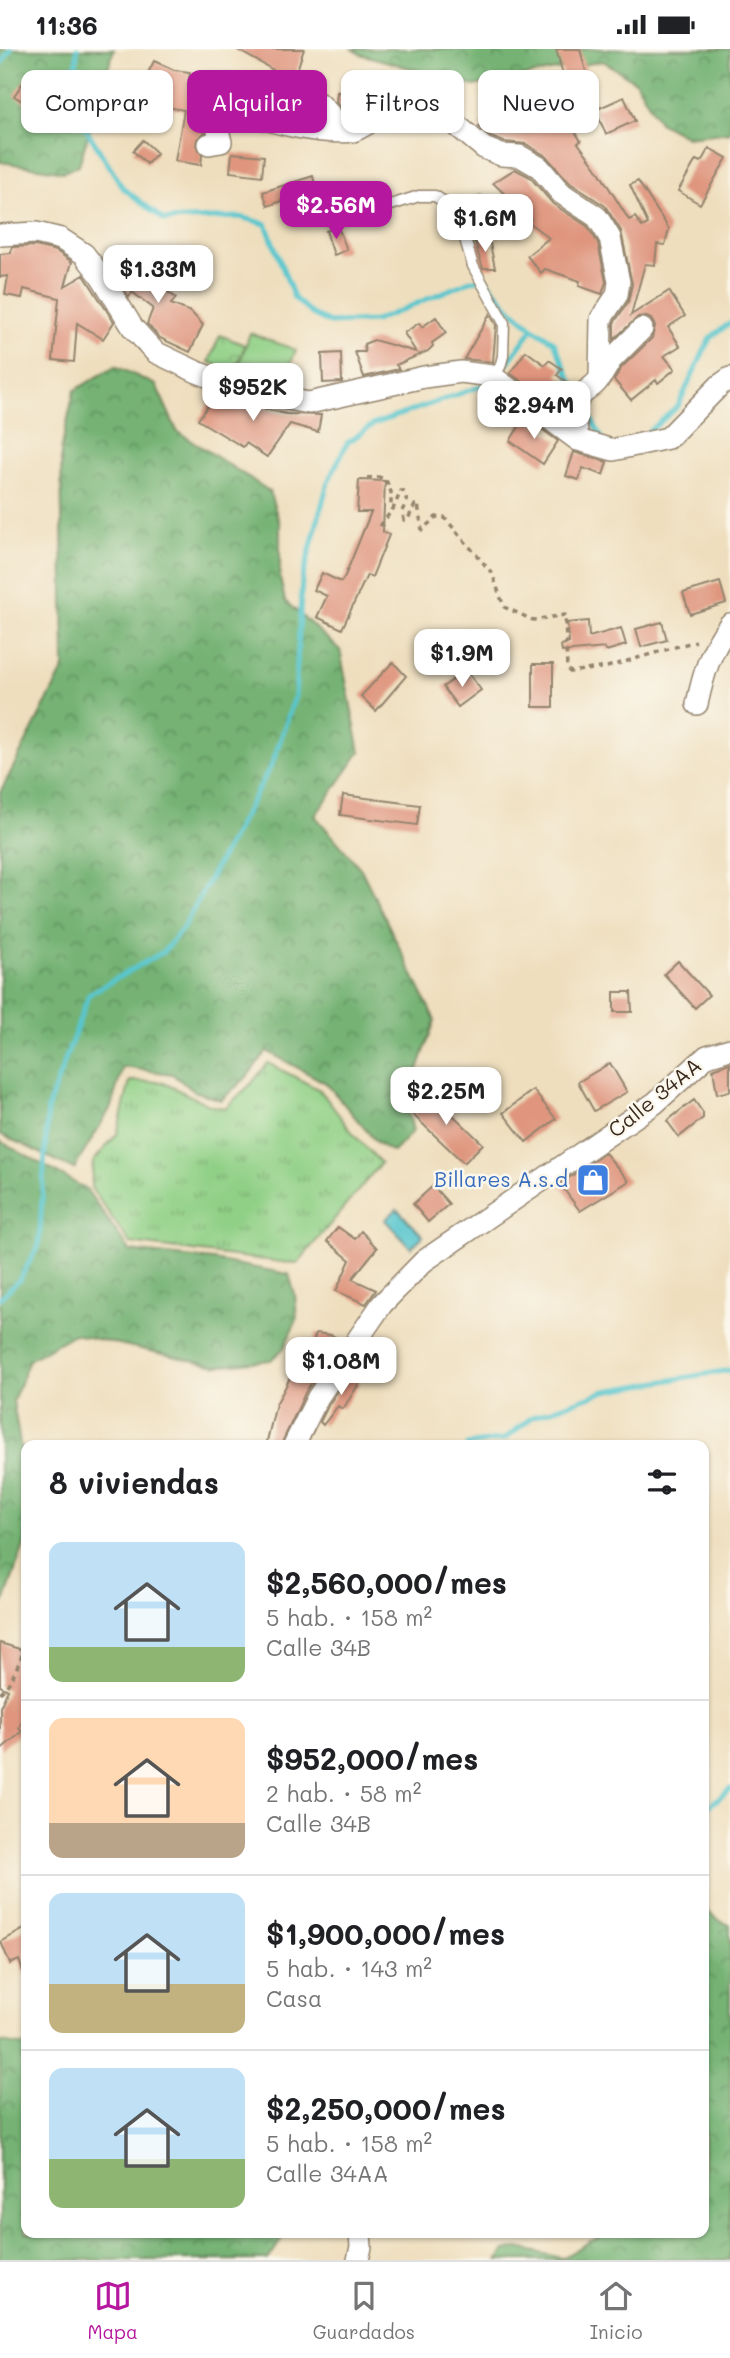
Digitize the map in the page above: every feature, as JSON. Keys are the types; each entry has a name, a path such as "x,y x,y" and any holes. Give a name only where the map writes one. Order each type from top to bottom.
{"street":[{"path":"209,144 221,142 215,118 215,99 332,134 341,133"},
{"path":"327,112 341,124"},
{"path":"464,132 484,148 501,155 520,156 530,161 543,171 561,193 597,217 610,238 619,282 617,295 601,319 600,377"},
{"path":"0,235 36,233 61,239 84,254 133,328 155,352 246,391 309,403 424,377 461,372 495,379 578,440 613,450 668,438 720,384 730,378"},
{"path":"578,440 575,416 579,398 597,384 611,360 642,329"},
{"path":"697,704 705,670 725,631"},
{"name":"Calle 34AA","path":"296,1440 318,1397 382,1304 424,1261 655,1103 707,1055 730,1049"},
{"path":"358,2260 360,2238"}],"lane":[{"path":"366,213 402,199 419,196 435,196 452,207 460,222 473,265 503,323 505,339 495,379"}],"path":[{"path":"367,478 379,477 386,480 391,492 391,510"},
{"path":"380,526 401,491 404,491 407,501 402,511 404,520 408,519 418,504 422,530 436,517 444,517 492,573 504,607 533,620 565,615 569,671 607,667 725,631"},
{"path":"0,1693 11,1684 21,1657"}],"green space":[{"path":"0,49 114,49 108,70 21,70 21,133 89,133 79,165 64,172 0,162"},
{"path":"352,49 730,49 730,132 687,137 659,122 636,82 603,61 557,70 478,70 478,85 474,86 464,83 464,70 417,70 360,54"},
{"path":"482,194 494,213 488,219 489,236 475,238 469,204"},
{"path":"250,333 296,350 283,383 238,368"},
{"path":"220,335 245,345 235,371 209,362"},
{"path":"115,366 156,385 177,431 269,491 280,524 280,578 285,601 340,650 360,752 315,816 361,869 435,1020 406,1104 413,1131 393,1152 377,1143 326,1083 267,1051 246,1078 221,1100 194,1091 172,1074 123,1067 111,1107 74,1169 0,1134 0,793 64,668 61,450 74,391"},
{"path":"268,1063 320,1090 355,1136 381,1163 297,1264 130,1243 91,1188 93,1162 117,1134 130,1081 162,1082 209,1105 225,1108 251,1084"},
{"path":"0,1141 86,1189 130,1251 213,1260 289,1274 295,1295 297,1319 284,1348 271,1360 217,1366 74,1334 29,1360 13,1401 21,1450 21,1554 0,1613"},
{"path":"709,1912 730,1925 730,2260 498,2260 505,2251 519,2248 562,2258 598,2238 709,2238"},
{"path":"0,2042 21,2045 21,2238 283,2238 268,2260 0,2260"}],"water":[{"path":"397,1209 423,1236 411,1248 385,1220"}],"building":[{"path":"236,49 304,49 297,70 273,70"},
{"path":"556,49 580,49 586,70 562,70"},
{"path":"154,61 174,70 187,72 187,133 204,133 197,139 196,145 202,155 201,165 175,161 184,110 173,108 173,70 150,70"},
{"path":"21,86 21,100 14,96"},
{"path":"337,92 341,92 341,108 336,102"},
{"path":"624,97 635,121 606,134 599,119 599,108"},
{"path":"487,133 576,133 581,141 578,143 629,220 635,217 642,227 648,224 630,185 638,181 669,229 665,245 657,244 655,265 645,264 631,315 669,291 685,316 668,327 680,346 664,356 675,369 631,400 614,380 621,368 652,338 655,326 651,319 638,317 614,339 614,323 628,302 632,284 621,231 605,206 570,183 546,156 526,144 504,142"},
{"path":"143,140 157,153 147,164 133,151"},
{"path":"709,148 727,158 700,204 678,191 696,160 701,162"},
{"path":"232,153 264,156 262,176 230,172"},
{"path":"515,169 530,177 553,204 587,226 598,243 606,282 602,294 579,286 580,281 545,269 541,273 527,256 549,238 528,222 531,219 493,183"},
{"path":"313,176 316,189 268,206 263,192"},
{"path":"344,193 348,208 330,213 326,198"},
{"path":"338,227 347,250 334,255 326,231"},
{"path":"489,239 495,268 483,268 475,241"},
{"path":"35,246 56,251 72,262 65,286 84,275 114,322 103,339 77,323 74,362 53,360 59,298 24,289 22,298 5,295 8,276 0,277 0,254 11,253 12,247"},
{"path":"123,252 132,265 176,298 171,304 191,312 203,325 190,352 160,338 147,324 153,308 132,292 129,297 106,261"},
{"path":"490,314 496,325 493,362 464,359"},
{"path":"436,317 446,333 432,343 433,346 428,351 396,365 399,369 364,377 355,352 365,352 364,344 374,340 416,352 404,333 419,323 422,327"},
{"path":"526,351 545,365 549,360 562,369 557,375 568,383 561,393 565,397 559,409 510,373"},
{"path":"341,353 342,382 323,383 322,354"},
{"path":"216,394 286,414 321,415 318,432 290,424 267,457 246,443 243,447 198,420"},
{"path":"525,417 558,441 543,464 510,441"},
{"path":"574,452 607,462 603,475 583,468 579,480 566,476"},
{"path":"359,480 385,481 383,532 389,535 372,577 367,575 342,629 317,617 327,596 314,590 322,573 341,582 345,576 371,512 357,512"},
{"path":"720,582 726,603 690,614 683,593"},
{"path":"588,621 589,637 621,628 626,645 606,651 605,648 562,652 561,645 569,643 567,623"},
{"path":"662,622 667,640 641,647 636,629"},
{"path":"393,662 406,676 376,711 361,696"},
{"path":"533,664 553,664 553,707 533,707"},
{"path":"466,670 481,690 458,707 443,687"},
{"path":"343,795 420,805 417,825 340,815"},
{"path":"678,961 709,995 695,1008 664,974"},
{"path":"614,992 631,992 632,1012 614,1012"},
{"path":"610,1063 627,1092 594,1111 578,1082"},
{"path":"730,1063 730,1091 717,1094 713,1069"},
{"path":"533,1090 556,1119 526,1142 503,1113"},
{"path":"428,1091 483,1144 464,1163 410,1112"},
{"path":"694,1100 703,1113 703,1118 679,1137 667,1121"},
{"name":"Billares A.s.d","path":"605,1153 629,1181 580,1211 560,1184"},
{"path":"433,1186 449,1204 428,1222 413,1204"},
{"path":"338,1227 355,1239 361,1231 377,1248 352,1279 376,1290 366,1304 336,1291 350,1260 327,1241"},
{"path":"316,1333 331,1335 341,1340 306,1391 283,1440 267,1440 276,1404 305,1342 312,1345"},
{"path":"349,1375 360,1382 343,1409 338,1406 323,1425 320,1422 329,1404"},
{"path":"0,1643 21,1649 21,1733 0,1750 0,1707 8,1690 0,1686"},
{"path":"21,1931 21,1966 19,1960 10,1964 1,1942"}],"waterway":[{"path":"0,65 11,49"},
{"path":"77,49 74,110 123,188 164,220 240,217 266,224 294,298 312,314 330,323 375,321 470,281 485,279 512,310 554,342 577,394"},
{"path":"645,435 678,406 710,338 730,323"},
{"path":"503,369 533,328"},
{"path":"0,1298 19,1280 39,1245 48,1107 89,994 163,952 183,928 273,762 295,696 302,580 328,482 347,443 374,424 490,383"},
{"path":"584,406 603,440"},
{"path":"499,1440 505,1439 532,1417 605,1391 730,1370"},
{"path":"709,1806 730,1789"}],"place":[{"name":"Billares A.s.d","path":"593,1180"}]}
